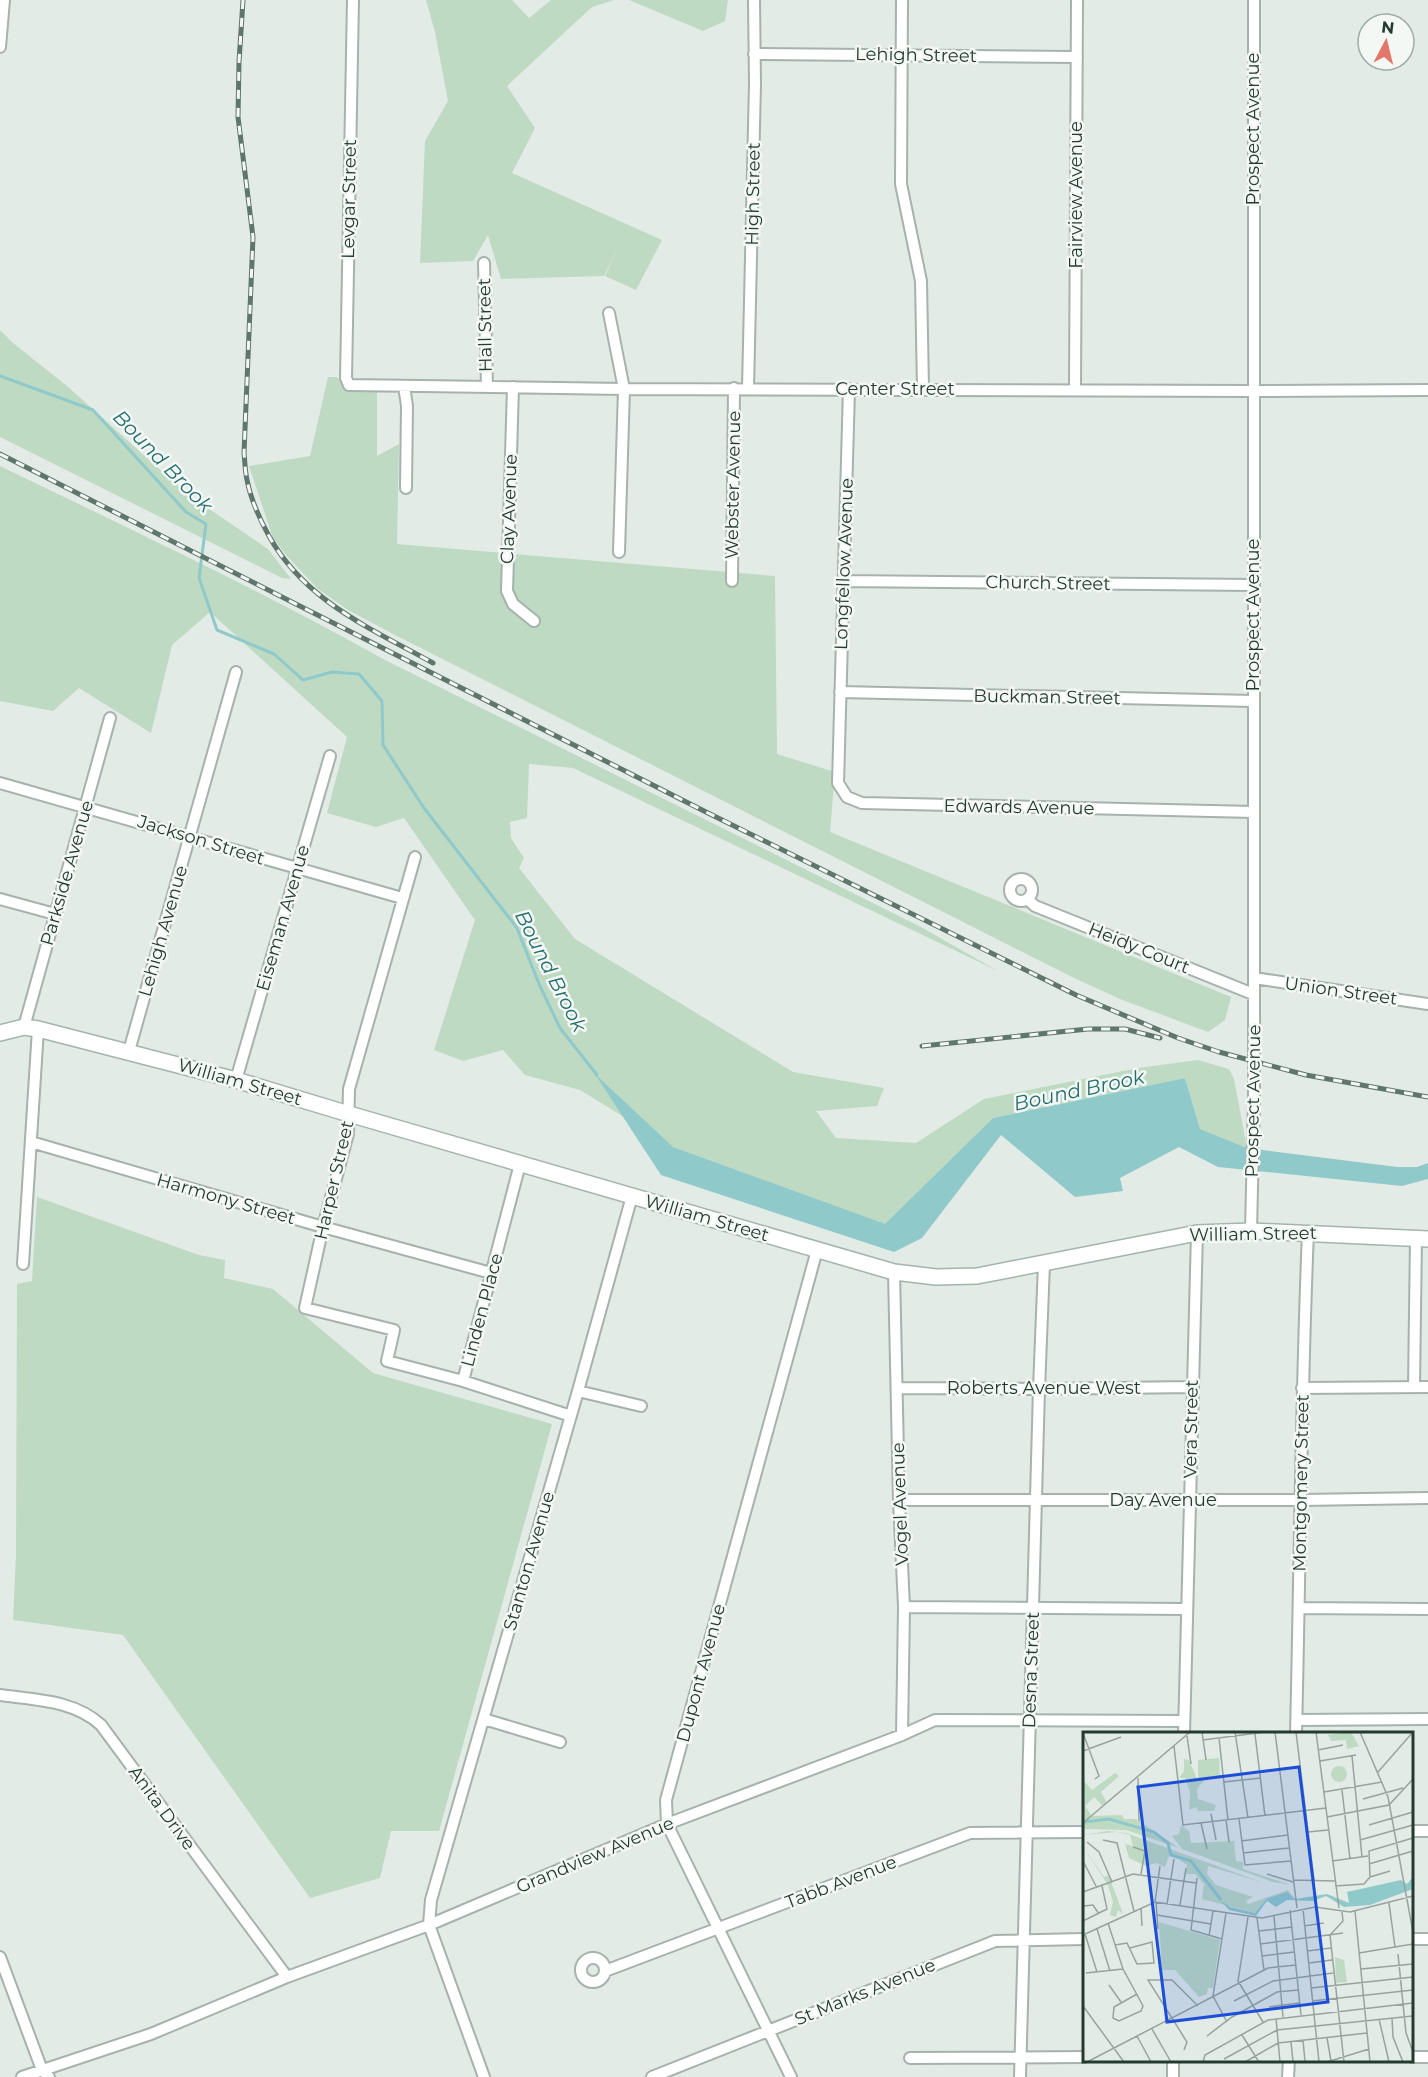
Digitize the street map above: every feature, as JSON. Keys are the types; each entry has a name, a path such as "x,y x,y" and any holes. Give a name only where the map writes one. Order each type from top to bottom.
{"main road":[{"name":"William Street","path":"0,1033 31,1028 129,1051 236,1080 894,1272 936,1277 977,1276 1197,1233 1308,1232 1422,1238"}],"street":[{"path":"0,47 4,0"},
{"name":"Levgar Street","path":"353,0 346,378 349,385 362,386"},
{"name":"High Street","path":"748,388 754,0"},
{"path":"902,0 901,184 921,280 923,389"},
{"name":"Fairview Avenue","path":"1075,390 1077,0"},
{"name":"Prospect Avenue","path":"1251,1231 1254,978 1254,0"},
{"name":"Lehigh Street","path":"754,54 1077,57"},
{"name":"Hall Street","path":"484,263 486,387"},
{"path":"609,313 624,389 619,552"},
{"name":"Center Street","path":"362,386 624,389 1428,390"},
{"path":"405,386 407,406 406,488"},
{"name":"Clay Avenue","path":"513,387 507,591 513,604 534,621"},
{"name":"Webster Avenue","path":"732,581 734,388"},
{"name":"Longfellow Avenue","path":"839,739 849,389"},
{"name":"Church Street","path":"843,581 1253,585"},
{"name":"Lehigh Avenue","path":"129,1051 236,672"},
{"name":"Buckman Street","path":"840,692 1253,701"},
{"name":"Parkside Avenue","path":"23,1264 31,1142 31,1028 56,914 110,718"},
{"name":"Edwards Avenue","path":"839,739 838,783 847,797 862,803 1254,812"},
{"name":"Eiseman Avenue","path":"236,1080 330,756"},
{"name":"Jackson Street","path":"0,783 402,898"},
{"name":"Harper Street","path":"415,857 349,1089 348,1134 323,1227 305,1308 394,1330 387,1361 463,1381"},
{"path":"0,899 56,914"},
{"name":"Heidy Court","path":"1028,899 1035,906 1253,994"},
{"name":"Union Street","path":"1254,978 1428,1004"},
{"name":"Harmony Street","path":"31,1142 491,1273"},
{"name":"Linden Place","path":"520,1164 463,1381 571,1416"},
{"name":"Stanton Avenue","path":"429,1925 431,1900 632,1196"},
{"name":"Montgomery Street","path":"1296,1732 1302,1500 1302,1388 1308,1232"},
{"name":"Vera Street","path":"1184,1732 1197,1233"},
{"path":"1414,1387 1422,1238"},
{"name":"Dupont Avenue","path":"791,2077 667,1824 666,1800 817,1250"},
{"name":"Desna Street","path":"1020,2077 1044,1264"},
{"name":"Vogel Avenue","path":"894,1272 899,1500 904,1607 902,1736"},
{"name":"Roberts Avenue West","path":"897,1388 1192,1387"},
{"path":"1302,1388 1428,1387"},
{"path":"578,1390 641,1406"},
{"name":"Day Avenue","path":"899,1500 1428,1498"},
{"path":"904,1607 1186,1609"},
{"path":"1299,1608 1428,1609"},
{"name":"Anita Drive","path":"0,1695 79,1709 101,1725 287,1977"},
{"path":"484,1719 560,1742"},
{"path":"1297,1720 1428,1719"},
{"name":"Grandview Avenue","path":"22,2077 46,2074 151,2034 287,1977 429,1925 667,1824 902,1736 935,1720 1184,1721"},
{"name":"Tabb Avenue","path":"605,1971 970,1833 1083,1832"},
{"path":"429,1925 484,2077"},
{"name":"St Marks Avenue","path":"652,2077 994,1941 1083,1940"},
{"path":"0,1957 46,2074"},
{"path":"910,2058 1083,2057"},
{"path":"1288,2077 1289,2062"}],"green space":[{"path":"426,0 512,0 529,18 551,0 614,0 592,7 507,86 535,128 512,173 662,240 636,290 605,276 619,246 604,276 501,279 488,235 473,261 420,263 425,141 448,101 435,32"},
{"path":"629,0 728,0 725,21 703,31"},
{"path":"0,330 67,386 187,494 268,549 291,579 282,578 0,437"},
{"path":"328,377 336,377 352,388 377,392 377,456 399,444 397,544 775,576 777,754 835,772 830,832 1231,997 1225,1020 1208,1032 1120,999 1072,977 395,635 348,610 318,589 273,538 249,466 310,456"},
{"path":"0,466 241,584 383,659 921,927 998,971 573,768 529,764 527,818 510,822 511,838 524,858 519,868 575,939 793,1072 884,1088 877,1106 816,1111 836,1138 916,1143 984,1099 1138,1068 1198,1060 1229,1069 1234,1079 1247,1148 1200,1129 1185,1078 993,1118 885,1225 673,1147 580,1090 525,1075 503,1050 463,1061 434,1050 475,920 404,818 376,827 327,813 347,737 210,612 172,645 151,733 79,688 53,711 0,701"},
{"path":"37,1197 199,1255 225,1260 224,1278 273,1289 373,1373 552,1424 439,1831 391,1831 380,1878 310,1898 123,1635 13,1620 16,1555 17,1284 32,1281"}],"water":[{"path":"595,1074 673,1147 885,1224 993,1118 1185,1078 1200,1129 1247,1148 1397,1167 1417,1167 1428,1163 1428,1179 1402,1186 1218,1167 1179,1147 1120,1178 1123,1191 1075,1197 1001,1135 922,1238 894,1252 661,1175"}],"waterway":[{"name":"Bound Brook","path":"0,376 93,410 186,512 206,524 199,578 217,630 274,654 303,680 332,672 359,674 382,701 383,745 424,808 517,928 539,984 560,1028 597,1075"}],"railway":[{"path":"243,0 238,117 253,237 244,453 246,477 251,495 269,536 284,559 320,596 363,625 433,663"},
{"path":"0,454 708,813 1076,995 1178,1038 1219,1052 1306,1075 1428,1097"},
{"path":"922,1046 1088,1029 1125,1029 1160,1038"}]}
